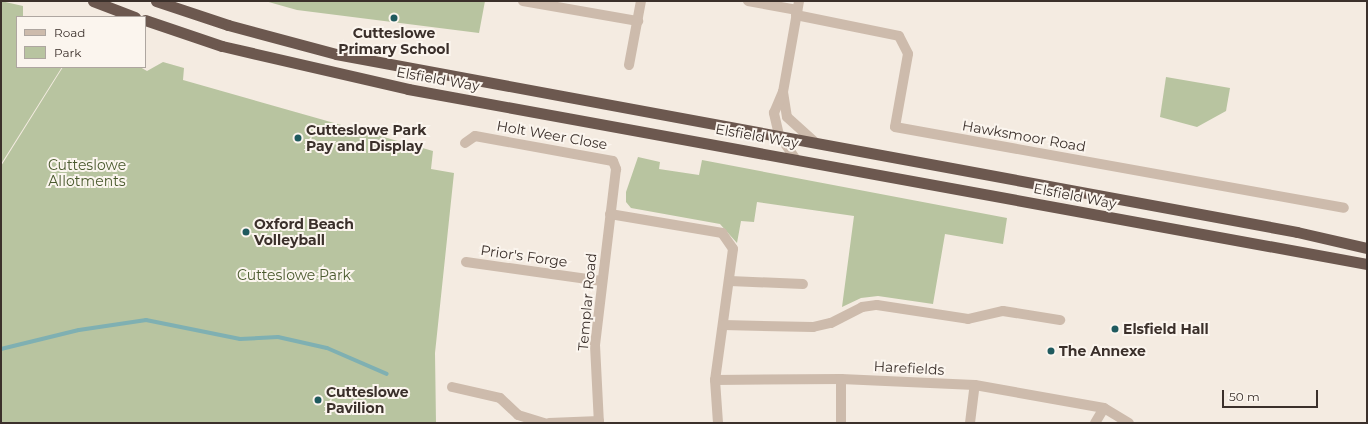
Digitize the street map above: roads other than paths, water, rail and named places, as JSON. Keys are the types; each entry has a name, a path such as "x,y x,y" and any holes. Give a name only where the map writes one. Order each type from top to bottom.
{"highway":[{"path":"93,1 132,16"},
{"name":"Elsfield Way","path":"156,1 228,25 336,54 1297,232 1367,248"},
{"name":"Elsfield Way","path":"146,20 222,46 393,86 794,158 1367,264"}],"street":[{"path":"523,1 638,21"},
{"path":"629,65 642,1"},
{"path":"748,1 797,9 783,92 774,114 779,135 794,158"},
{"name":"Hawksmoor Road","path":"797,9 899,36 908,54 895,126 1344,208"},
{"path":"783,92 787,118 815,142"},
{"name":"Holt Weer Close","path":"465,143 475,136 600,156 612,161 614,183"},
{"name":"Templar Road","path":"599,422 595,345 614,183"},
{"path":"610,214 722,233 733,249 730,281 715,380 718,423"},
{"name":"Prior's Forge","path":"466,262 602,281"},
{"path":"730,281 803,284"},
{"path":"723,324 813,327 877,305 968,319 1003,311 1060,320"},
{"path":"841,379 841,423"},
{"name":"Harefields","path":"715,380 841,379 975,385 1104,408 1129,423"},
{"path":"970,423 975,385"},
{"path":"452,387 500,398 518,415 545,423"},
{"path":"1095,423 1104,408"},
{"path":"549,423 599,422"}],"waterway":[{"path":"1,349 79,330 146,320 240,339 278,337 327,348 387,374"}],"place":[{"name":"Cutteslowe Primary School","path":"394,18"},
{"name":"Cutteslowe Park Pay and Display","path":"298,138"},
{"name":"Oxford Beach Volleyball","path":"246,232"},
{"name":"Elsfield Hall","path":"1115,329"},
{"name":"The Annexe","path":"1051,351"},
{"name":"Cutteslowe Pavilion","path":"318,400"}],"park label":[{"name":"Cutteslowe Allotments","path":"87,174"},
{"name":"Cutteslowe Park","path":"294,275"}]}
